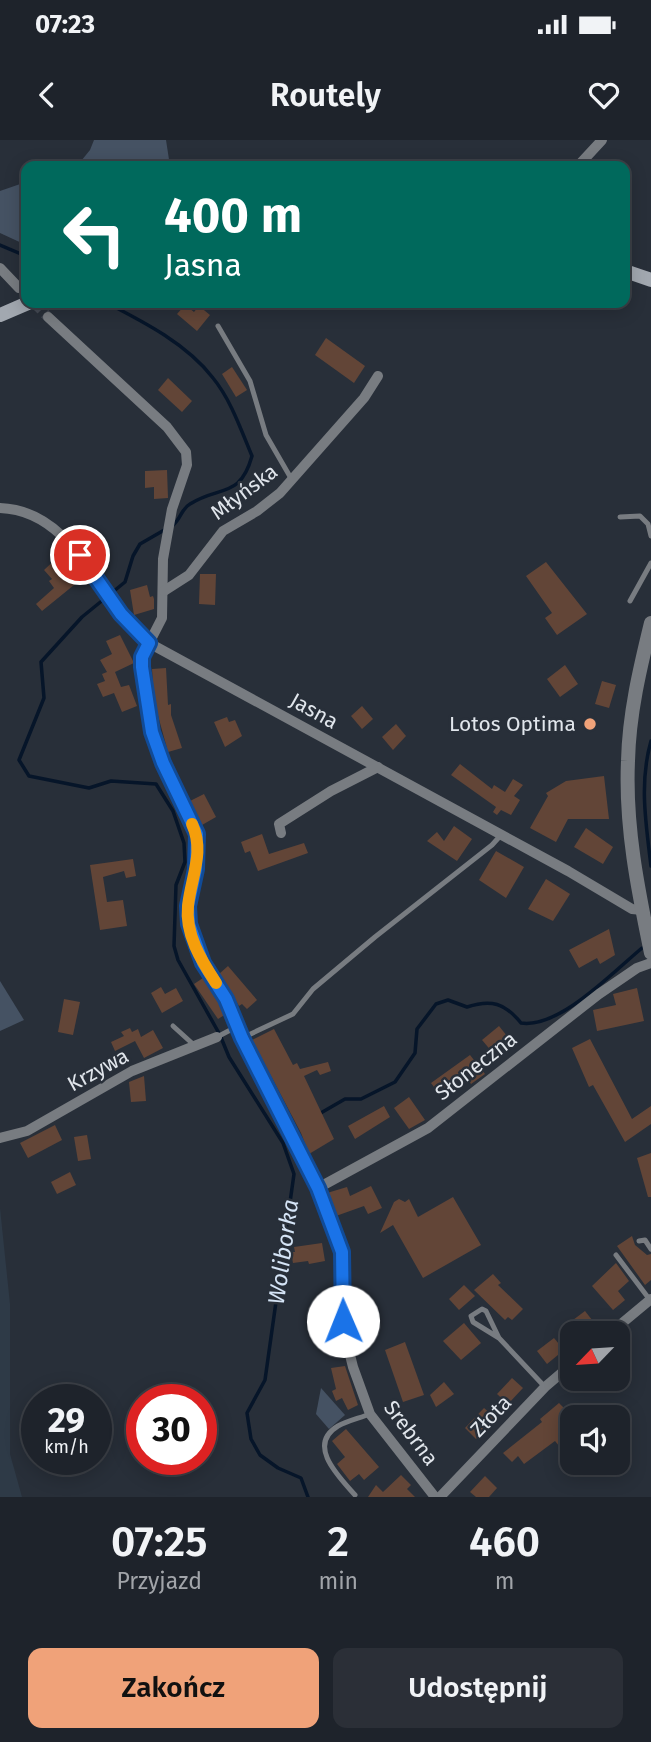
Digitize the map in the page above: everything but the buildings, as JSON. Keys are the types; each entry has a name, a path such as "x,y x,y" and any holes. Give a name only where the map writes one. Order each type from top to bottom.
{"main road":[{"path":"630,273 651,280"},
{"path":"0,315 21,306"}],"street":[{"path":"582,161 601,140"},
{"path":"0,268 19,288"},
{"path":"48,317 147,408 182,445 187,465 170,518 162,575 162,618 149,643"},
{"name":"Młyńska","path":"164,591 189,575 223,531 265,505 292,480 364,398 378,376"},
{"name":"Jasna","path":"0,508 33,515 58,534 80,555 129,624 149,643 632,909 642,910"},
{"path":"651,623 635,688 628,759 632,847 651,953"},
{"name":"Srebrna","path":"149,643 142,657 142,667 152,732 163,763 197,834 196,869 188,906 189,924 203,963 226,999 242,1038 318,1188 342,1252 344,1331 353,1367 370,1414 437,1497"},
{"path":"281,832 279,824 331,790 378,767"},
{"name":"Słoneczna","path":"318,1188 428,1128 599,994 637,968 651,963"},
{"name":"Krzywa","path":"0,1138 27,1131 132,1071 222,1034"},
{"path":"625,1321 650,1299"},
{"name":"Złota","path":"437,1497 560,1374"}],"lane":[{"path":"218,326 250,381 265,435 292,480"},
{"path":"620,517 640,516 648,524 651,536"},
{"path":"630,601 651,563"},
{"path":"242,1038 293,1014 313,989 501,835"},
{"path":"173,1026 194,1045"},
{"path":"222,1034 239,1026"},
{"path":"639,1241 645,1240 651,1249"},
{"path":"616,1255 650,1299"},
{"path":"499,1338 486,1311 475,1311 471,1316 473,1322 499,1338 545,1387"},
{"path":"355,1495 331,1468 324,1442 338,1426 370,1414"}],"shaded area":[{"path":"94,140 166,140 169,161 81,161"},
{"path":"21,184 21,243 0,233 0,191"},
{"path":"0,981 24,1020 0,1031"},
{"path":"0,1208 10,1304 10,1454 22,1497 0,1497"},
{"path":"321,1388 345,1415 329,1429 316,1414"}],"waterway":[{"name":"Woliborka","path":"0,245 21,254"},
{"name":"Woliborka","path":"117,308 178,344 213,378 225,396 252,456 247,470 235,485 190,504 173,525"},
{"name":"Woliborka","path":"166,529 140,544 133,556 125,582 82,617 41,662 44,698 19,760 29,776 89,788 111,781 156,784 173,811 184,843 185,862 176,885 174,946 178,960 220,1035 229,1057 283,1143 294,1174 265,1380 247,1413 251,1439 260,1455 278,1468 301,1478 308,1497"},
{"path":"651,741 644,788 651,866"},
{"path":"319,1114 345,1099 361,1099 395,1082 415,1053 417,1029 436,1004 448,1000 467,1007 483,1003 497,1004 521,1023 536,1022 552,1017 585,997 642,948"}],"tunnel":[{"path":"39,308 48,317"}],"slow traffic":[{"path":"192,824 197,834 198,852 188,906 189,924 203,963 216,983"}],"place":[{"name":"Lotos Optima","path":"590,724"}],"route":[{"path":"80,555 121,614 149,643 142,657 142,667 144,694 152,732 163,763 197,834 196,869 188,906 194,943 203,963 234,1013 242,1038 318,1188 342,1252 343,1321"}]}
